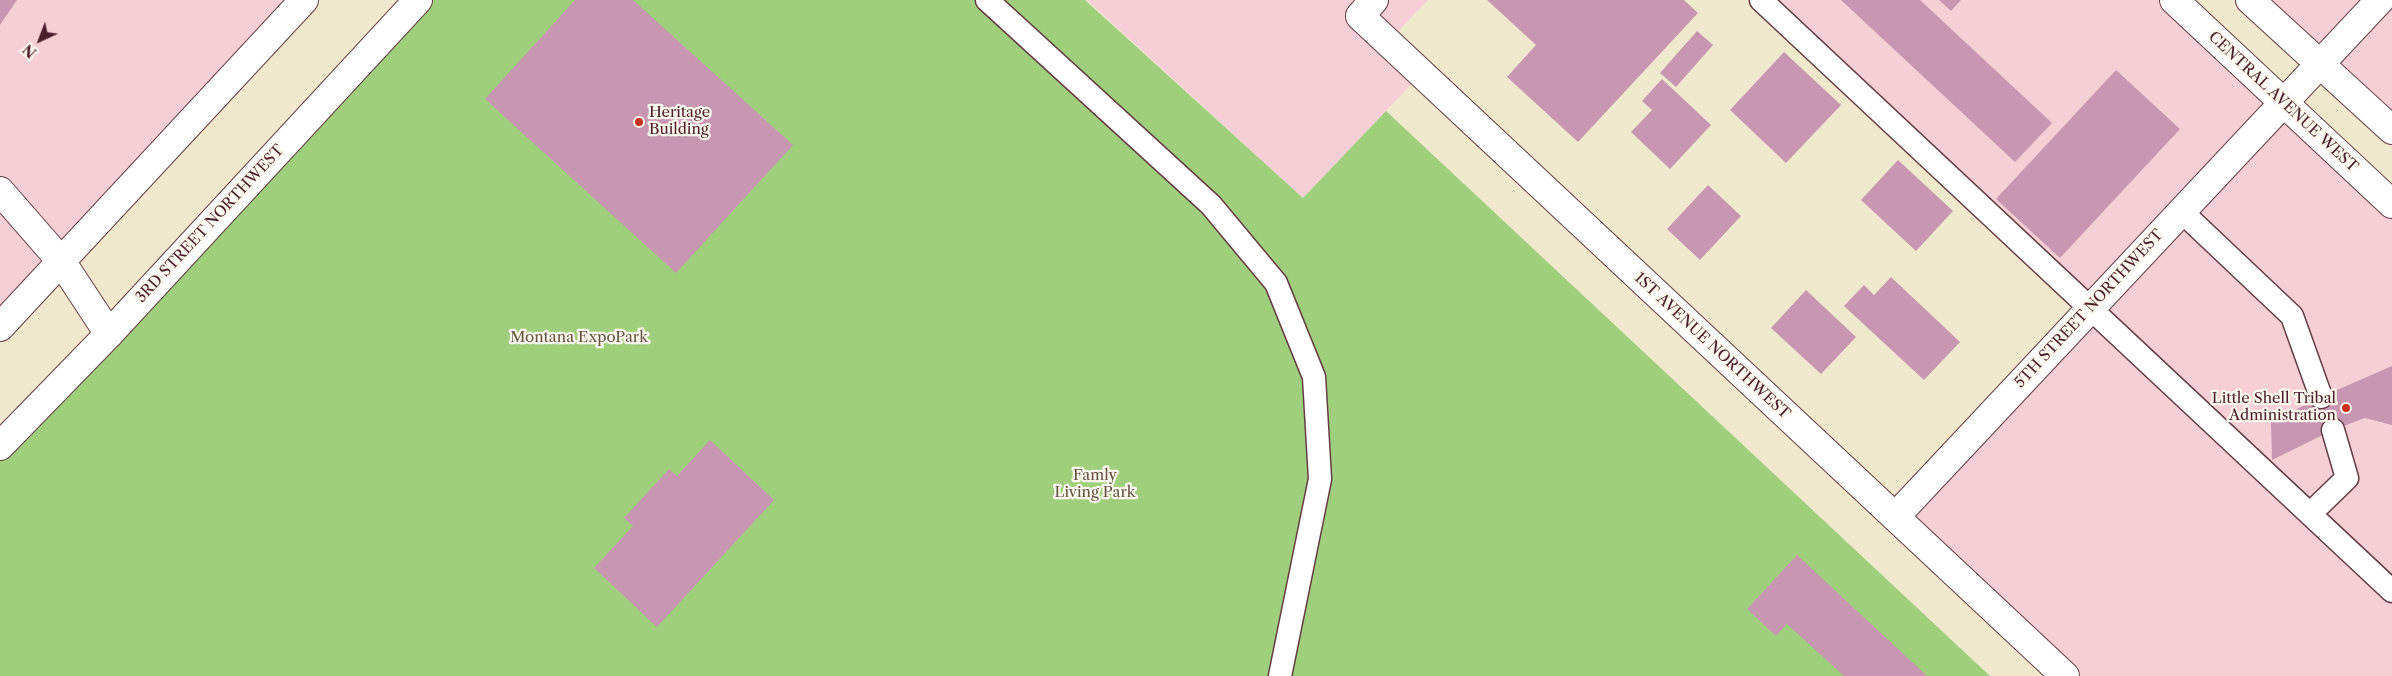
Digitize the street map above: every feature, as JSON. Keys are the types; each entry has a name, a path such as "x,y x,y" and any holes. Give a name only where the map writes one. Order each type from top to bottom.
{"main road":[{"path":"0,327 304,0"},
{"name":"3RD STREET NORTHWEST","path":"0,446 109,334 418,0"},
{"name":"CENTRAL AVENUE WEST","path":"2174,0 2392,204"},
{"path":"2250,0 2392,130"},
{"name":"5TH STREET NORTHWEST","path":"1894,517 2380,0"},
{"name":"1ST AVENUE NORTHWEST","path":"1367,8 1894,517 2065,676"},
{"path":"0,191 61,261 109,334"}],"lane":[{"path":"987,0 1211,205 1276,283 1314,377 1320,479 1280,676"},
{"path":"1761,0 2392,591"},
{"path":"2181,211 2292,316 2321,397"},
{"path":"2310,514 2347,478 2333,430"}],"shaded area":[{"path":"0,0 308,0 0,334"},
{"path":"1087,0 1428,0 1388,42 1421,74 1303,198"},
{"path":"1761,0 2174,0 2392,204 2392,676 2065,676 1895,517 2089,308"},
{"path":"2256,0 2392,0 2392,125"}],"green space":[{"name":"Montana ExpoPark","path":"418,0 1085,0 1303,198 1386,111 1990,676 0,676 0,446"}],"building":[{"path":"0,0 17,0 0,25"},
{"name":"Heritage Building","path":"575,0 633,0 793,145 676,273 485,99"},
{"path":"1487,0 1684,0 1698,13 1578,142 1507,77 1536,45"},
{"path":"1841,0 1920,0 2052,123 2015,162"},
{"path":"1939,0 1961,0 1951,11"},
{"path":"1697,31 1713,45 1676,87 1660,73"},
{"path":"1784,52 1841,105 1786,163 1730,110"},
{"path":"2116,70 2180,129 2060,258 1996,199"},
{"path":"1662,79 1711,125 1670,169 1631,132 1652,110 1642,101"},
{"path":"1898,160 1953,211 1916,251 1861,200"},
{"path":"1708,185 1741,216 1700,260 1667,229"},
{"path":"1891,277 1960,342 1924,380 1844,306 1864,285 1874,295"},
{"path":"1806,290 1856,337 1821,374 1771,328"},
{"name":"Little Shell Tribal Administration","path":"2392,366 2392,425 2365,418 2333,430 2272,460 2271,422 2321,397"},
{"path":"710,440 774,500 657,627 594,568 633,526 624,518 669,469 677,476"},
{"path":"1797,555 1927,676 1844,676 1787,624 1776,636 1747,609"}],"place":[{"name":"Heritage Building","path":"639,122"},
{"name":"Little Shell Tribal Administration","path":"2346,408"}],"park label":[{"name":"Famly Living Park","path":"1095,484"}]}
